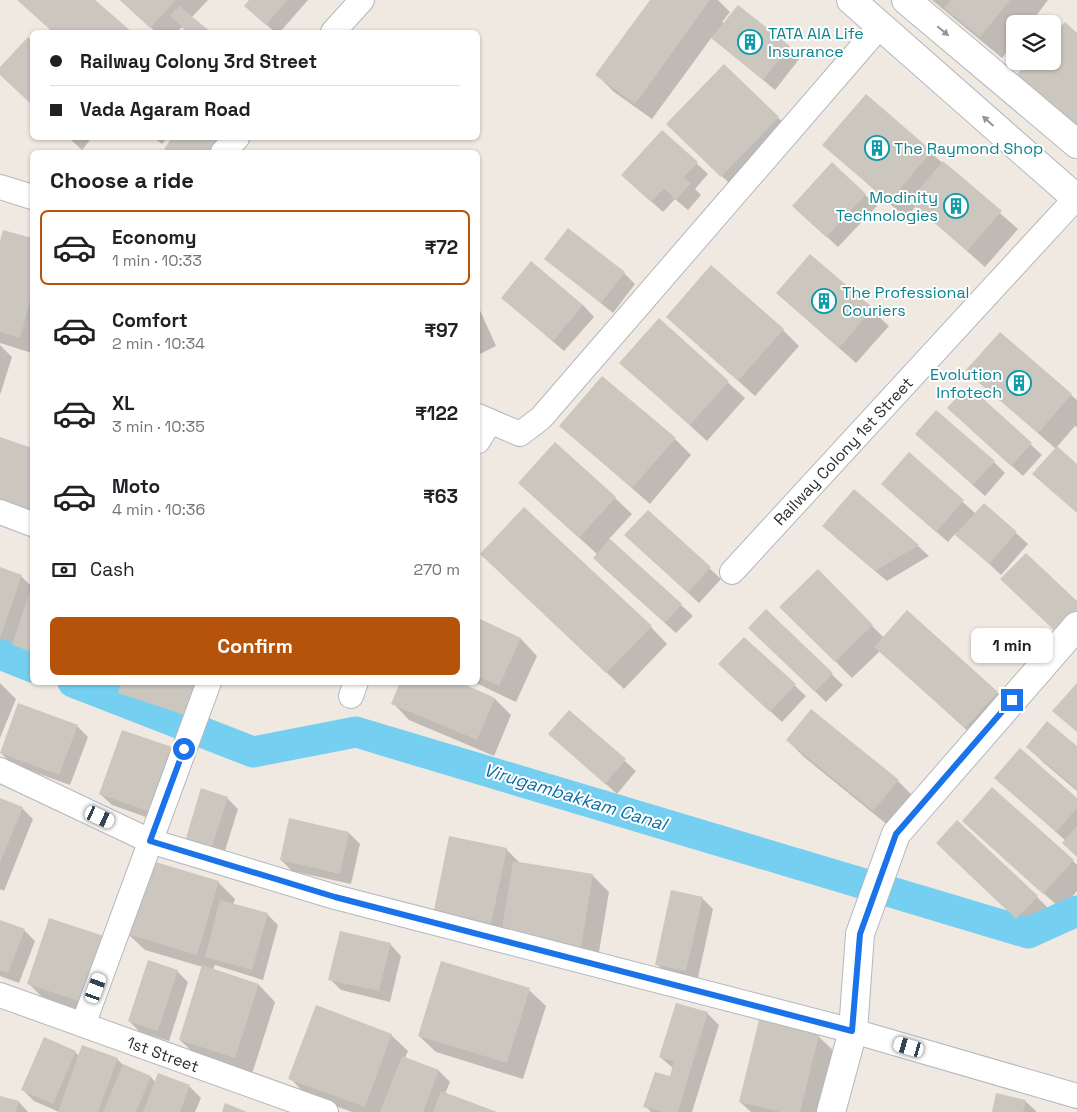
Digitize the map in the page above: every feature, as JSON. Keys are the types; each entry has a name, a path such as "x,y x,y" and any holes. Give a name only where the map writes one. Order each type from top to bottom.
{"street":[{"path":"334,30 362,0"},
{"path":"851,0 1076,199"},
{"path":"906,0 1077,144"},
{"path":"482,426 520,434 541,418 881,25"},
{"path":"225,150 235,140"},
{"path":"0,187 30,196"},
{"name":"Railway Colony 1st Street","path":"732,572 1076,199"},
{"path":"0,512 30,523"},
{"path":"831,1112 852,1031 860,934 896,834 1077,626"},
{"path":"83,1025 208,685"},
{"path":"0,770 150,841 335,897 852,1031 1077,1096"},
{"name":"1st Street","path":"0,995 326,1112"}],"building":[{"path":"17,0 95,0 130,30 51,30"},
{"path":"120,0 176,0 150,28"},
{"path":"249,0 287,0 266,25 244,6"},
{"path":"650,0 710,0 635,104 595,75"},
{"path":"951,0 1010,0 980,37 944,8"},
{"name":"TATA AIA Life Insurance","path":"738,5 790,46 763,80 711,38"},
{"path":"179,6 209,30 184,30 170,16"},
{"path":"1065,22 1077,33 1077,136 1014,78 1021,70 1061,70 1061,26"},
{"path":"28,37 30,39 30,103 0,75 0,67"},
{"path":"724,64 779,117 721,177 666,124"},
{"name":"The Raymond Shop","path":"866,94 932,151 889,202 822,145"},
{"path":"662,130 698,162 684,177 691,183 676,200 664,188 651,202 621,175"},
{"path":"171,140 220,140 212,150 164,149"},
{"name":"Modinity Technologies","path":"943,161 1002,211 967,251 909,201"},
{"path":"832,162 866,194 826,237 792,206"},
{"path":"568,228 625,272 601,303 544,259"},
{"path":"3,230 30,237 30,301 20,338 0,332 0,241"},
{"name":"The Professional Couriers","path":"810,254 873,308 839,348 776,293"},
{"path":"531,261 583,305 553,341 501,298"},
{"path":"711,265 784,329 738,381 666,317"},
{"path":"659,318 729,381 690,425 619,363"},
{"name":"Evolution Infotech","path":"1000,332 1072,394 1038,433 965,371"},
{"path":"602,376 676,438 632,488 559,426"},
{"path":"968,385 1032,443 1011,466 947,408"},
{"path":"936,410 995,461 973,485 915,434"},
{"path":"0,437 30,447 30,519 0,509"},
{"path":"555,442 616,497 579,538 518,483"},
{"path":"1057,446 1077,464 1077,513 1032,474"},
{"path":"909,452 964,500 936,532 881,484"},
{"path":"854,489 919,545 875,571 822,526"},
{"path":"984,503 1017,532 989,564 955,535"},
{"path":"524,507 652,626 606,673 480,554"},
{"path":"648,510 711,567 688,593 624,535"},
{"path":"610,539 682,604 665,623 593,558"},
{"path":"1026,553 1077,601 1077,610 1056,632 1000,579"},
{"path":"0,567 22,575 0,638"},
{"path":"818,569 873,625 835,662 779,607"},
{"path":"30,591 30,651 12,645"},
{"path":"766,609 833,673 815,692 748,628"},
{"path":"907,610 998,692 965,728 874,647"},
{"path":"480,619 521,638 499,686 480,677"},
{"path":"744,637 796,684 770,712 718,664"},
{"path":"1077,683 1077,732 1052,711"},
{"path":"120,685 195,685 185,715 118,693"},
{"path":"399,685 466,685 495,698 477,740 391,704"},
{"path":"18,703 78,725 59,775 0,753"},
{"path":"811,709 899,780 873,811 786,740"},
{"path":"569,710 626,759 605,784 548,734"},
{"path":"1047,721 1077,746 1077,789 1026,747"},
{"path":"122,730 172,747 148,811 99,794"},
{"path":"1020,748 1077,798 1077,808 1056,832 994,778"},
{"path":"992,787 1074,860 1043,894 962,821"},
{"path":"201,788 228,797 212,847 186,838"},
{"path":"0,798 23,807 0,863"},
{"path":"289,818 349,832 340,874 280,860"},
{"path":"957,820 1038,896 1016,919 936,843"},
{"path":"1077,826 1077,857 1062,843"},
{"path":"449,836 507,848 491,924 470,920 432,920"},
{"path":"149,860 219,881 197,955 127,934"},
{"path":"513,861 593,874 581,948 501,935"},
{"path":"671,890 703,897 686,971 655,965"},
{"path":"220,900 268,913 252,970 205,957"},
{"path":"49,918 104,936 82,1002 27,984"},
{"path":"0,920 25,929 8,973 0,970"},
{"path":"340,931 391,943 379,991 328,980"},
{"path":"148,960 178,970 158,1031 128,1021"},
{"path":"441,961 530,988 507,1063 418,1036"},
{"path":"202,965 259,984 235,1058 179,1040"},
{"path":"676,1003 708,1012 678,1112 662,1112 643,1107 655,1072 670,1076 674,1061 659,1057"},
{"path":"316,1005 392,1034 365,1107 288,1079"},
{"path":"759,1020 819,1035 800,1112 781,1112 739,1102"},
{"path":"44,1037 76,1051 53,1104 21,1090"},
{"path":"82,1045 118,1058 98,1112 58,1112"},
{"path":"402,1056 439,1070 423,1112 380,1112"},
{"path":"123,1064 151,1076 136,1112 103,1112"},
{"path":"158,1073 190,1085 180,1112 143,1112"},
{"path":"441,1091 497,1112 433,1112"},
{"path":"996,1093 1026,1100 1023,1112 992,1112"},
{"path":"0,1096 19,1101 16,1112 0,1112"},
{"path":"225,1103 247,1112 222,1112"}],"waterway":[{"name":"Virugambakkam Canal","path":"0,654 30,666"},
{"name":"Virugambakkam Canal","path":"81,685 253,752 356,732 1028,933 1077,911"}],"place":[{"name":"TATA AIA Life Insurance","path":"750,42"},
{"name":"The Raymond Shop","path":"877,148"},
{"name":"Modinity Technologies","path":"956,206"},
{"name":"The Professional Couriers","path":"824,301"},
{"name":"Evolution Infotech","path":"1019,383"}],"route":[{"path":"184,749 150,841 335,897 852,1031 860,934 896,834 1012,700"}]}
